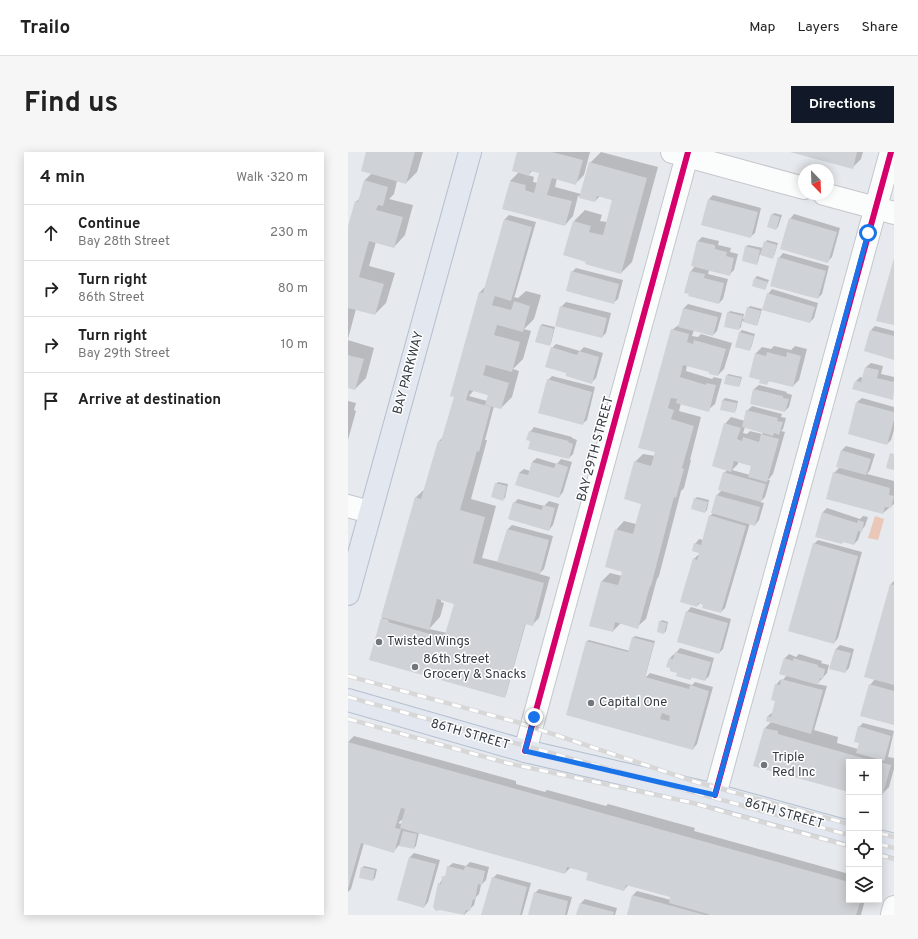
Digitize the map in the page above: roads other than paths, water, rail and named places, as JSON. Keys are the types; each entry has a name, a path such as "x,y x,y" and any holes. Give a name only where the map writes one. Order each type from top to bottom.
{"main road":[{"name":"BAY PARKWAY","path":"348,594 470,152"},
{"name":"86TH STREET","path":"348,700 525,751 715,795 846,831"},
{"path":"882,842 894,845"}],"street":[{"path":"715,795 885,211 890,152"},
{"path":"682,153 798,186"},
{"name":"BAY 29TH STREET","path":"525,751 682,153"},
{"path":"834,197 885,211"},
{"path":"348,506 370,512"},
{"path":"892,915 894,907"}],"railway":[{"path":"348,676 520,723 696,782 846,823"},
{"path":"348,697 846,834"},
{"path":"348,719 507,763 689,802 846,845"},
{"path":"882,834 894,837"},
{"path":"882,845 894,848"},
{"path":"882,856 894,859"}],"place":[{"name":"Twisted Wings","path":"379,642"},
{"name":"86th Street Grocery & Snacks","path":"415,667"},
{"name":"Capital One","path":"591,703"},
{"name":"Triple Red Inc","path":"764,765"}]}
